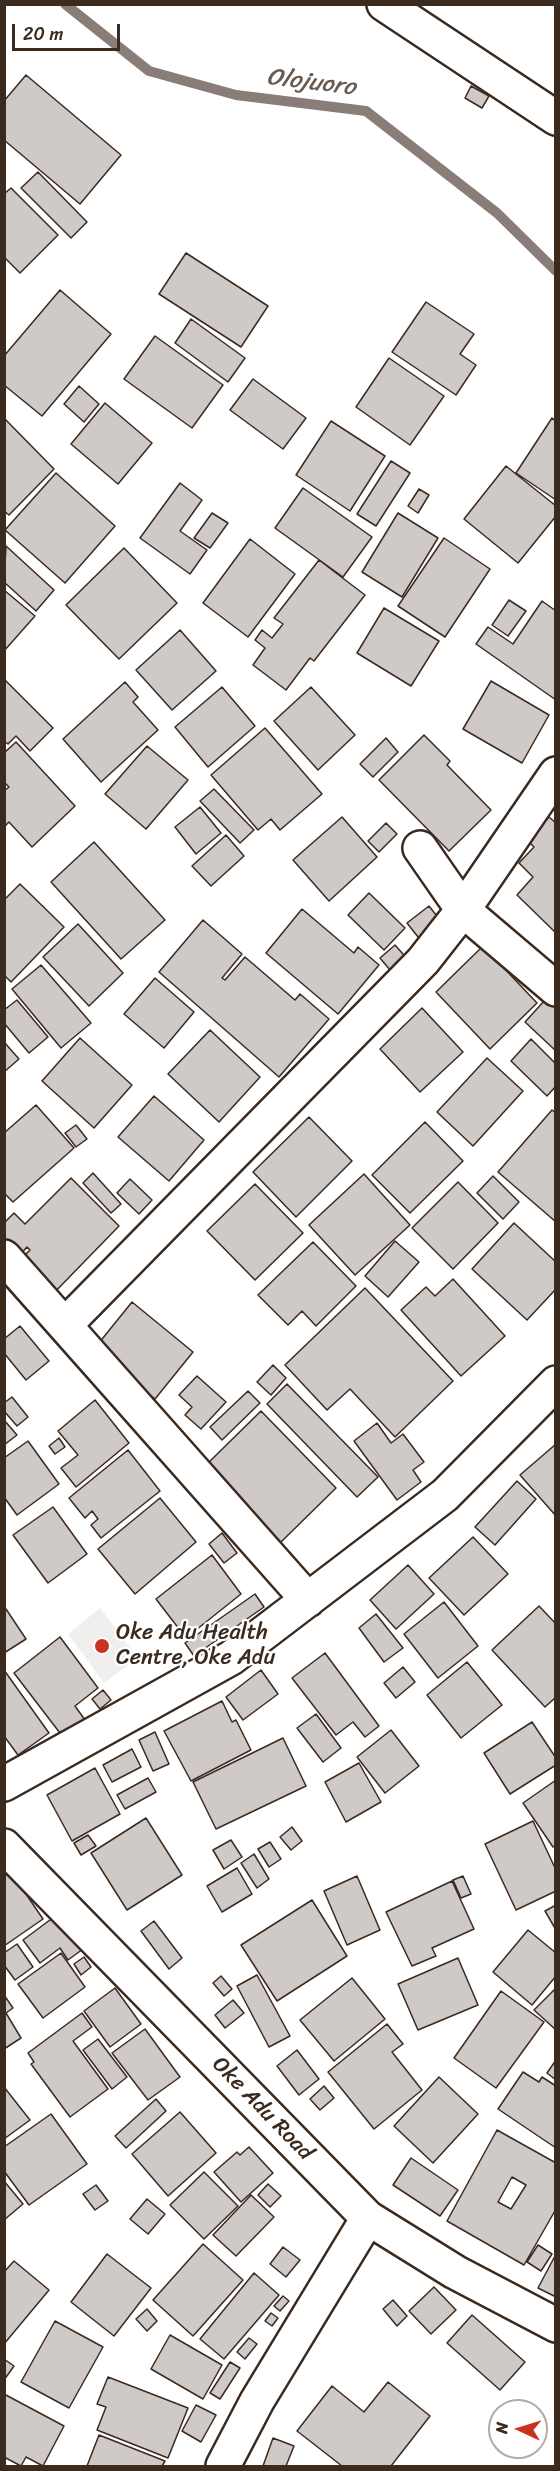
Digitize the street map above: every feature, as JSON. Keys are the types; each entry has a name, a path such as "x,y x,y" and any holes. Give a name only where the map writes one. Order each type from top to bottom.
{"street":[{"path":"384,4 555,118"},
{"path":"65,1325 423,961 463,910 555,774"},
{"path":"420,848 463,910 555,989"},
{"path":"4,1257 308,1600"},
{"path":"4,1784 231,1658 445,1495 555,1383"},
{"name":"Oke Adu Road","path":"4,1846 368,2218 456,2272 555,2325"},
{"path":"223,2466 257,2401 368,2218"}],"shaded area":[{"name":"Oke Adu Health Centre, Oke Adu","path":"100,1608 138,1658 104,1683 68,1634"}],"building":[{"path":"26,75 121,155 80,204 4,140 4,101"},
{"path":"471,86 489,96 482,108 465,98"},
{"path":"38,172 87,222 71,238 21,188"},
{"path":"11,188 58,235 20,273 4,257 4,194"},
{"path":"186,253 268,306 241,347 159,294"},
{"path":"60,290 111,334 42,416 4,385 4,356"},
{"path":"426,302 474,334 460,354 476,365 456,395 392,352"},
{"path":"191,319 245,358 228,382 175,343"},
{"path":"155,336 223,385 192,428 124,379"},
{"path":"389,358 444,396 410,445 356,407"},
{"path":"253,379 306,418 283,449 230,410"},
{"path":"79,386 99,404 84,422 64,404"},
{"path":"105,403 152,443 118,484 71,444"},
{"path":"4,418 54,469 9,515 4,511"},
{"path":"552,418 556,421 556,500 516,473"},
{"path":"331,421 385,456 350,511 296,475"},
{"path":"391,461 410,473 376,526 357,514"},
{"path":"506,466 556,506 556,516 518,563 464,519"},
{"path":"56,473 115,526 65,583 5,530"},
{"path":"180,483 202,500 180,531 207,550 190,574 140,538"},
{"path":"303,488 372,537 343,577 275,528"},
{"path":"419,489 429,495 418,513 408,506"},
{"path":"212,513 228,523 210,548 194,538"},
{"path":"398,513 438,538 402,597 362,572"},
{"path":"444,538 490,569 445,637 398,606"},
{"path":"250,539 295,574 248,637 203,603"},
{"path":"6,546 54,590 36,611 4,582"},
{"path":"124,548 177,603 119,659 66,605"},
{"path":"319,560 365,595 314,661 310,658 286,690 253,665 265,648 255,640 262,630 272,638 283,624 274,618"},
{"path":"4,590 35,616 4,651"},
{"path":"509,600 526,611 508,636 492,625"},
{"path":"542,601 556,611 556,700 476,644 488,627 513,644"},
{"path":"384,608 439,641 411,686 357,653"},
{"path":"180,630 216,671 172,710 136,670"},
{"path":"4,679 53,728 30,751 16,736 8,744 4,741"},
{"path":"491,681 549,715 522,763 463,729"},
{"path":"125,682 138,697 133,702 158,730 101,782 63,739"},
{"path":"222,687 255,726 208,767 175,727"},
{"path":"311,687 355,735 318,770 274,721"},
{"path":"265,728 322,794 280,830 271,819 258,830 211,775"},
{"path":"424,735 450,761 447,765 491,810 449,851 379,780"},
{"path":"386,738 398,752 373,777 360,764"},
{"path":"16,742 75,806 32,847 9,822 4,827 4,791 9,787 4,782 4,753"},
{"path":"147,746 188,780 146,829 105,794"},
{"path":"214,789 254,830 240,843 200,801"},
{"path":"200,807 221,833 196,854 175,827"},
{"path":"342,817 377,857 329,901 293,860"},
{"path":"549,817 556,823 556,933 517,895 533,877 519,863 534,847 527,840"},
{"path":"386,823 397,834 379,852 368,841"},
{"path":"226,835 244,856 211,886 192,866"},
{"path":"94,842 165,920 121,959 51,882"},
{"path":"20,884 64,927 11,982 4,975 4,900"},
{"path":"369,893 405,928 384,950 348,915"},
{"path":"429,906 444,925 422,942 407,923"},
{"path":"302,909 354,953 358,947 379,965 338,1014 266,953"},
{"path":"203,920 242,954 222,978 225,980 245,957 295,1000 300,994 329,1019 279,1077 159,972"},
{"path":"78,924 123,973 89,1006 43,957"},
{"path":"395,945 410,962 395,976 380,958"},
{"path":"483,946 537,1003 490,1049 436,992"},
{"path":"41,965 91,1023 61,1048 12,989"},
{"path":"155,978 194,1012 164,1048 124,1014"},
{"path":"546,999 556,1007 556,1051 525,1022"},
{"path":"17,1000 48,1037 29,1053 4,1023 4,1010"},
{"path":"422,1008 463,1052 420,1092 380,1049"},
{"path":"210,1030 260,1077 219,1122 168,1074"},
{"path":"80,1038 132,1085 94,1128 42,1081"},
{"path":"531,1039 556,1064 556,1086 547,1096 511,1061"},
{"path":"4,1042 19,1059 4,1072"},
{"path":"487,1058 523,1091 473,1146 437,1112"},
{"path":"154,1096 204,1140 169,1181 118,1137"},
{"path":"36,1105 74,1148 13,1202 4,1193 4,1133"},
{"path":"552,1110 556,1113 556,1222 498,1172"},
{"path":"309,1117 352,1161 296,1217 253,1172"},
{"path":"425,1122 463,1161 410,1213 372,1175"},
{"path":"76,1125 87,1139 76,1147 65,1133"},
{"path":"93,1173 121,1204 111,1213 83,1183"},
{"path":"364,1174 410,1225 355,1275 309,1225"},
{"path":"493,1176 519,1202 503,1219 477,1193"},
{"path":"71,1178 119,1226 49,1298 16,1264 30,1250 27,1247 17,1258 4,1246 4,1223 14,1213 25,1224"},
{"path":"130,1179 152,1200 139,1214 117,1193"},
{"path":"458,1182 498,1223 453,1269 412,1228"},
{"path":"255,1184 303,1233 255,1280 207,1231"},
{"path":"514,1223 556,1262 556,1289 527,1320 472,1269"},
{"path":"395,1241 419,1262 388,1297 365,1276"},
{"path":"313,1242 356,1286 316,1326 302,1311 288,1325 258,1295"},
{"path":"453,1279 505,1336 461,1376 401,1310 426,1287 435,1296"},
{"path":"365,1288 453,1381 395,1437 350,1389 327,1410 285,1365"},
{"path":"132,1302 193,1352 155,1399 94,1349"},
{"path":"20,1326 49,1361 26,1380 4,1353 4,1339"},
{"path":"273,1365 286,1378 271,1395 257,1382"},
{"path":"197,1376 226,1402 201,1429 185,1415 192,1407 179,1395"},
{"path":"287,1384 378,1477 357,1497 267,1404"},
{"path":"248,1391 260,1403 222,1440 210,1427"},
{"path":"12,1397 28,1417 17,1426 4,1411 4,1403"},
{"path":"95,1400 129,1443 76,1487 61,1468 78,1455 58,1431"},
{"path":"261,1411 336,1488 280,1543 205,1466"},
{"path":"4,1420 17,1435 4,1445"},
{"path":"377,1423 391,1443 403,1434 424,1462 413,1470 421,1482 397,1500 354,1441"},
{"path":"59,1438 65,1447 55,1454 49,1446"},
{"path":"28,1441 59,1484 17,1515 4,1497 4,1458"},
{"path":"556,1444 556,1516 520,1475"},
{"path":"128,1450 160,1491 101,1538 91,1525 98,1519 92,1511 85,1518 69,1498"},
{"path":"517,1481 536,1499 495,1545 475,1527"},
{"path":"160,1498 196,1542 135,1594 98,1549"},
{"path":"53,1507 87,1554 48,1583 13,1535"},
{"path":"222,1533 237,1553 224,1563 209,1544"},
{"path":"473,1537 508,1574 464,1615 429,1578"},
{"path":"212,1555 241,1594 186,1638 156,1599"},
{"path":"408,1565 434,1594 396,1629 370,1600"},
{"path":"255,1594 264,1607 194,1656 185,1643"},
{"path":"444,1602 478,1646 438,1678 404,1634"},
{"path":"539,1606 556,1624 556,1697 545,1707 492,1650"},
{"path":"6,1609 26,1639 4,1653 4,1610"},
{"path":"376,1614 403,1648 384,1662 359,1628"},
{"path":"60,1637 98,1688 75,1706 85,1720 63,1737 14,1673"},
{"path":"325,1653 379,1726 365,1737 353,1722 336,1735 292,1678"},
{"path":"467,1662 502,1705 461,1738 427,1695"},
{"path":"403,1667 415,1682 396,1698 384,1683"},
{"path":"4,1670 49,1733 18,1755 4,1736"},
{"path":"261,1670 278,1694 243,1720 226,1697"},
{"path":"103,1690 111,1700 100,1709 92,1699"},
{"path":"222,1701 232,1722 236,1720 251,1750 191,1781 164,1731"},
{"path":"316,1714 341,1748 323,1762 297,1728"},
{"path":"532,1722 556,1758 556,1765 510,1794 484,1753"},
{"path":"391,1730 419,1766 385,1793 357,1757"},
{"path":"155,1732 169,1764 153,1771 139,1740"},
{"path":"283,1738 306,1786 216,1829 193,1782"},
{"path":"132,1749 141,1767 112,1782 103,1765"},
{"path":"359,1763 381,1802 346,1822 325,1782"},
{"path":"95,1768 120,1814 72,1841 47,1795"},
{"path":"148,1778 156,1792 125,1809 117,1795"},
{"path":"556,1780 556,1845 553,1847 523,1803"},
{"path":"146,1818 182,1875 127,1910 91,1853"},
{"path":"533,1821 556,1870 556,1891 516,1910 485,1844"},
{"path":"292,1827 302,1841 291,1850 280,1837"},
{"path":"88,1835 96,1846 81,1855 74,1843"},
{"path":"231,1840 242,1857 224,1869 213,1850"},
{"path":"270,1842 281,1859 269,1867 258,1849"},
{"path":"254,1854 269,1879 257,1888 241,1863"},
{"path":"237,1868 252,1894 222,1912 207,1886"},
{"path":"11,1872 43,1919 4,1946 4,1876"},
{"path":"357,1876 380,1930 347,1945 324,1891"},
{"path":"463,1876 471,1894 461,1898 453,1880"},
{"path":"452,1881 474,1929 432,1948 436,1956 412,1966 386,1912"},
{"path":"312,1900 347,1956 277,2001 241,1945"},
{"path":"556,1905 556,1930 545,1911"},
{"path":"58,1914 83,1949 68,1960 60,1948 40,1963 23,1940"},
{"path":"154,1921 182,1958 169,1969 141,1931"},
{"path":"528,1930 556,1953 556,1976 532,2005 493,1972"},
{"path":"17,1944 33,1967 15,1980 4,1965 4,1953"},
{"path":"61,1953 85,1987 43,2018 18,1984"},
{"path":"84,1957 91,1967 81,1975 74,1964"},
{"path":"458,1958 478,2005 418,2030 398,1984"},
{"path":"257,1975 290,2036 269,2047 237,1986"},
{"path":"221,1976 232,1989 224,1996 213,1983"},
{"path":"352,1978 385,2019 334,2061 300,2020"},
{"path":"115,1988 141,2024 110,2047 84,2011"},
{"path":"556,1988 556,2030 534,2010"},
{"path":"501,1991 544,2022 496,2088 454,2058"},
{"path":"4,1995 13,2008 6,2013 21,2038 4,2049"},
{"path":"233,2000 244,2013 225,2028 215,2015"},
{"path":"82,2013 92,2027 73,2041 108,2089 70,2117 31,2064 34,2062 28,2053"},
{"path":"387,2024 403,2044 392,2052 422,2090 374,2129 328,2072"},
{"path":"145,2029 180,2077 148,2100 112,2053"},
{"path":"98,2039 127,2077 112,2089 83,2050"},
{"path":"297,2050 319,2079 299,2095 277,2066"},
{"path":"556,2060 556,2080 547,2073"},
{"path":"523,2072 539,2082 542,2077 556,2086 556,2148 498,2109"},
{"path":"439,2077 478,2114 433,2163 394,2126"},
{"path":"324,2086 334,2098 320,2110 310,2099"},
{"path":"4,2087 30,2120 4,2139"},
{"path":"156,2099 166,2111 126,2148 115,2136"},
{"path":"180,2112 216,2153 168,2196 132,2154"},
{"path":"51,2114 87,2164 29,2205 4,2171 4,2147"},
{"path":"497,2130 556,2163 556,2209 524,2265 447,2221","holes":["512,2177 526,2185 511,2209 498,2202"]},
{"path":"249,2147 273,2173 241,2202 214,2172 237,2152 240,2155"},
{"path":"411,2158 458,2190 440,2216 393,2185"},
{"path":"204,2172 238,2206 204,2239 170,2205"},
{"path":"4,2181 23,2204 4,2220"},
{"path":"268,2184 281,2196 270,2207 258,2195"},
{"path":"96,2185 108,2201 95,2210 83,2194"},
{"path":"251,2195 274,2217 236,2256 213,2235"},
{"path":"147,2199 165,2214 148,2234 130,2219"},
{"path":"203,2244 243,2280 193,2336 153,2300"},
{"path":"538,2245 552,2254 541,2271 527,2262"},
{"path":"283,2247 300,2260 286,2277 270,2264"},
{"path":"107,2254 151,2288 114,2336 71,2302"},
{"path":"556,2254 556,2297 538,2288"},
{"path":"14,2261 49,2290 4,2344 4,2272"},
{"path":"254,2273 279,2295 224,2359 200,2339"},
{"path":"434,2287 456,2310 431,2334 409,2311"},
{"path":"283,2296 289,2301 280,2311 274,2306"},
{"path":"393,2300 407,2316 397,2326 383,2309"},
{"path":"147,2309 157,2321 147,2331 136,2319"},
{"path":"271,2313 278,2318 272,2326 265,2321"},
{"path":"472,2315 525,2362 500,2390 447,2343"},
{"path":"55,2321 103,2347 69,2408 21,2382"},
{"path":"170,2335 222,2365 203,2399 151,2369"},
{"path":"249,2338 257,2344 245,2359 237,2352"},
{"path":"4,2359 14,2366 4,2380"},
{"path":"230,2362 240,2368 220,2399 210,2393"},
{"path":"108,2377 188,2408 168,2458 97,2430 106,2407 97,2404"},
{"path":"388,2382 430,2416 391,2466 342,2466 297,2431 332,2386 364,2412"},
{"path":"4,2394 64,2426 43,2466 26,2457 21,2466 4,2457"},
{"path":"196,2405 216,2415 201,2442 182,2431"},
{"path":"99,2435 165,2461 162,2466 87,2466"},
{"path":"273,2438 294,2446 286,2466 263,2466"}],"waterway":[{"name":"Olojuoro","path":"65,4 149,71 236,95 366,111 497,213 556,271"}],"place":[{"name":"Oke Adu Health Centre, Oke Adu","path":"102,1646"}]}
